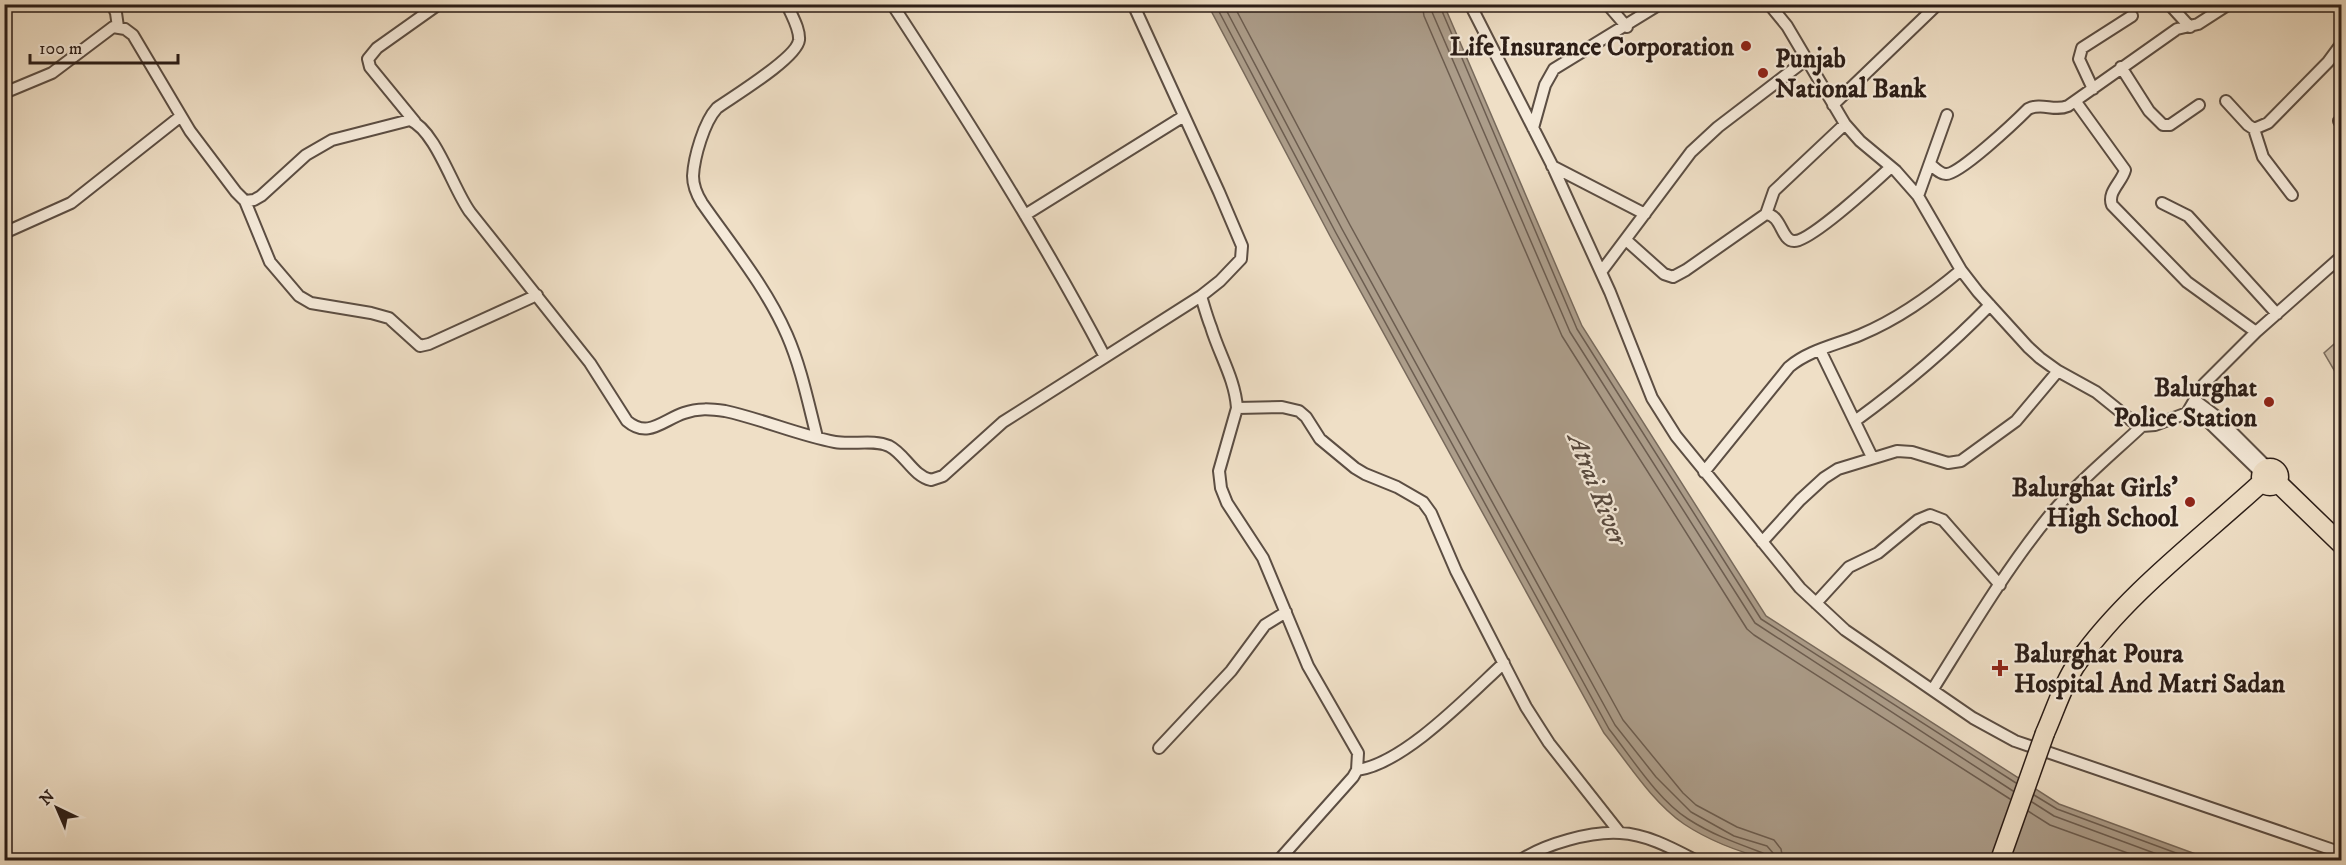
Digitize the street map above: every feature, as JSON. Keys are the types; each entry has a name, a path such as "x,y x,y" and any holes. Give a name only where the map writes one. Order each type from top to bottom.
{"main road":[{"path":"2000,861 2045,733 2076,664 2104,629 2142,590 2267,477 2342,546"}],"street":[{"path":"112,4 118,27"},
{"path":"439,4 376,48 368,58 370,67 433,144 465,206 590,363 627,421 633,426 647,429 685,412 712,409 855,445 880,443 895,449 926,479 938,478 949,471 1003,422 1202,296 1238,265 1243,255 1220,192 1133,4"},
{"path":"787,4 800,37 798,45 786,59 733,96 711,115 702,134 693,176 696,192 702,203 761,285 788,336 802,377 817,437"},
{"path":"892,4 963,112 1106,357"},
{"path":"1607,4 1626,27"},
{"path":"1533,128 1545,85 1554,69 1626,27 1660,4"},
{"path":"1769,4 1787,26 1845,124 1918,196 1961,270 1990,305 2028,347 2058,371 2096,392 2132,422 2142,426 2155,425 2187,413 2204,384 2256,332 2342,256"},
{"path":"1833,105 1938,4"},
{"path":"2169,4 2190,27"},
{"path":"1930,164 1942,173 1951,174 1966,164 2028,109 2040,105 2058,109 2076,102 2177,28 2198,24 2229,4"},
{"path":"1472,6 1552,165 1601,272 1652,398 1662,416 1704,472 1800,588 1845,630 1973,718 2015,741 2342,853"},
{"path":"2093,89 2079,59 2082,48 2132,16"},
{"path":"4,93 52,73 105,31 118,27 125,29 133,35 181,116 208,155 245,201 270,261 299,296 310,303 389,318 420,346 537,295"},
{"path":"2254,129 2268,123 2328,62 2342,43"},
{"path":"1601,272 1684,160 1707,136 1807,59"},
{"path":"2121,67 2149,111 2163,125 2170,125 2199,105"},
{"path":"2226,101 2254,129 2263,157 2292,195"},
{"path":"2076,102 2125,170 2111,196 2112,205 2187,282 2256,332"},
{"path":"1918,196 1947,115"},
{"path":"4,233 71,203 181,116"},
{"path":"1025,216 1184,116"},
{"path":"245,201 261,196 306,155 332,140 405,120 415,122"},
{"path":"1626,240 1664,274 1674,276 1686,270 1766,213 1774,191 1845,124"},
{"path":"1552,165 1645,214"},
{"path":"1766,213 1776,218 1790,240 1798,241 1842,211 1891,167"},
{"path":"2162,203 2188,216 2277,314"},
{"path":"1704,472 1789,367 1798,359 1861,335 1905,314 1961,270"},
{"path":"1202,296 1211,328 1227,369 1237,408 1220,471 1221,488 1227,503 1263,558 1308,666 1358,753 1357,770 1279,861"},
{"path":"1855,422 1940,354 1990,305"},
{"path":"1820,350 1872,457"},
{"path":"1762,542 1800,501 1824,478 1838,469 1897,451 1912,452 1948,463 1961,461 2016,421 2058,371"},
{"path":"2194,404 2267,477"},
{"path":"1237,408 1282,407 1299,411 1306,417 1320,439 1360,472 1397,487 1423,502 1431,513 1456,572 1526,707 1549,743 1620,833"},
{"path":"1933,689 2000,585 2052,513 2142,426"},
{"path":"1816,603 1849,567 1878,553 1918,520 1930,515 1942,520 2000,585"},
{"path":"1159,748 1231,671 1265,625 1286,612"},
{"path":"1357,770 1372,768 1398,753 1447,716 1504,663"},
{"path":"1521,861 1532,853 1558,842 1620,833 1656,842 1695,861"}],"shaded area":[{"path":"2341,338 2341,382 2324,353"}],"water":[{"name":"Atrai River","path":"1208,5 1444,5 1582,326 1766,616 2059,804 2212,860 1770,860 1715,841 1672,815 1631,769 1604,733 1330,236"}],"place":[{"name":"Life Insurance Corporation","path":"1746,46"},
{"name":"Punjab National Bank","path":"1763,73"},
{"name":"Balurghat Police Station","path":"2269,402"},
{"name":"Balurghat Girls' High School","path":"2190,502"},
{"name":"Balurghat Poura Hospital And Matri Sadan","path":"2000,668"}]}
